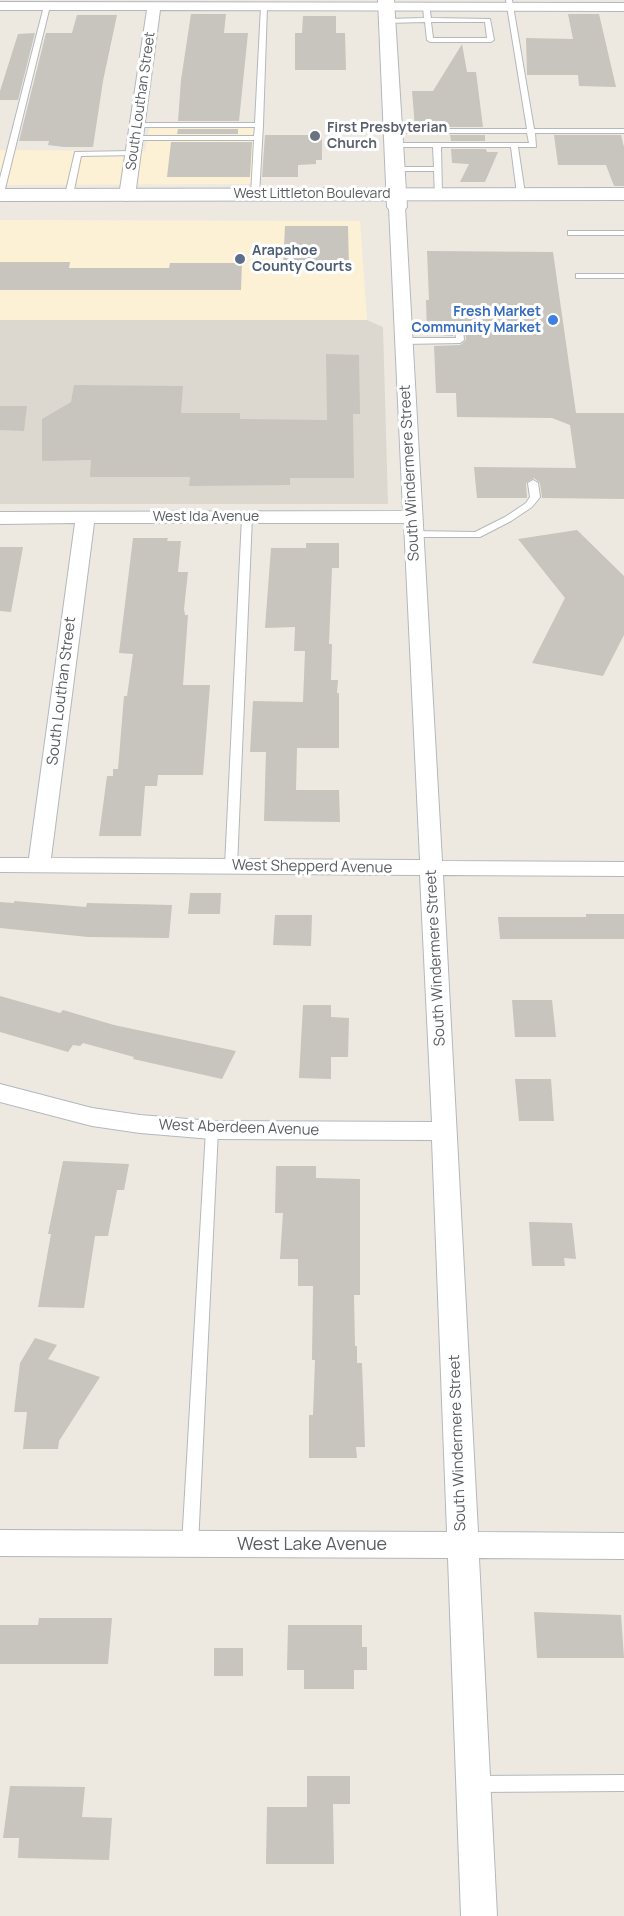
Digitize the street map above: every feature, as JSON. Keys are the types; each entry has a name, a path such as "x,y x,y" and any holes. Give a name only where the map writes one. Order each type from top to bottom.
{"main road":[{"name":"West Littleton Boulevard","path":"1,187 69,195 255,195 624,207"},
{"name":"West Littleton Boulevard","path":"0,207 397,200 438,194 624,194"}],"street":[{"path":"0,6 264,6 386,9 510,3 624,7"},
{"name":"South Louthan Street","path":"127,196 154,6"},
{"name":"South Windermere Street","path":"386,9 445,1131 479,1916"},
{"name":"West Ida Avenue","path":"0,518 247,517 412,525"},
{"name":"South Louthan Street","path":"39,865 85,518"},
{"name":"West Shepperd Avenue","path":"0,865 624,869"},
{"name":"West Aberdeen Avenue","path":"0,1093 92,1117 140,1124 213,1130 445,1131"},
{"name":"West Lake Avenue","path":"0,1543 624,1546"}],"lane":[{"path":"510,3 535,154"},
{"path":"1,187 47,6"},
{"path":"255,195 264,6"},
{"path":"386,9 428,20 488,20 491,40 430,40 428,20 426,6"},
{"path":"136,132 259,125"},
{"path":"393,138 531,131 624,131"},
{"path":"136,132 258,138"},
{"path":"393,138 437,145 532,145"},
{"path":"437,145 438,194"},
{"path":"514,145 521,194"},
{"path":"0,153 10,153"},
{"path":"69,195 78,154 133,153"},
{"path":"395,169 438,169"},
{"path":"571,233 624,233"},
{"path":"579,276 624,276"},
{"path":"403,341 460,340 459,329"},
{"path":"412,525 477,535 529,505 535,497 533,483"},
{"path":"231,866 247,517"},
{"path":"190,1545 213,1130"},
{"path":"472,1784 624,1783"}],"shaded area":[{"path":"151,122 254,122 252,184 0,185 0,150 145,151"},
{"path":"0,220 360,221 367,320 0,320"},
{"path":"0,320 367,320 383,327 388,504 0,504"}],"building":[{"path":"191,14 226,14 224,33 248,33 239,121 178,121 181,80"},
{"path":"568,14 599,14 616,87 579,86 578,75 527,75 526,38 573,39"},
{"path":"77,15 117,15 103,81 93,147 48,145 49,141 19,141 46,33 72,33"},
{"path":"303,16 336,16 336,33 345,33 346,70 295,70 295,33 302,33"},
{"path":"35,33 18,100 0,100 0,91 18,34"},
{"path":"462,44 467,72 476,72 483,127 415,127 412,91 433,91"},
{"path":"178,129 238,129 238,134 177,134"},
{"path":"265,135 322,135 322,160 316,160 316,164 298,165 298,177 262,177"},
{"path":"450,135 485,135 485,141 451,141"},
{"path":"554,135 621,135 624,147 624,186 614,186 606,165 558,165"},
{"path":"171,142 252,142 250,177 167,177"},
{"path":"451,149 486,149 487,152 498,152 485,182 460,182 469,164 452,163"},
{"path":"285,226 348,226 349,267 283,267"},
{"path":"427,251 553,252 576,413 624,413 624,499 542,498 540,483 534,478 526,483 527,498 477,498 474,467 576,468 570,425 552,418 457,417 456,393 436,393 434,346 460,345 466,340 465,329 459,324 454,327 453,336 427,334 426,300 429,300"},
{"path":"0,262 70,262 69,268 169,268 170,263 242,263 241,290 0,290"},
{"path":"326,354 359,355 360,414 353,414 354,478 290,478 290,485 189,486 190,477 90,477 91,460 42,461 42,419 71,402 74,385 183,386 181,413 240,413 240,419 327,420"},
{"path":"0,406 27,406 24,431 0,430"},
{"path":"577,530 624,576 624,635 603,676 532,663 565,598 518,539"},
{"path":"133,538 168,538 167,541 181,541 178,572 188,572 184,609 185,615 188,615 183,685 210,685 203,775 158,775 157,786 145,786 141,836 99,836 107,776 113,776 113,769 118,769 124,696 127,696 133,654 119,653"},
{"path":"306,543 339,543 339,568 332,568 329,644 332,644 331,680 338,680 339,748 297,748 296,790 339,790 340,822 264,821 266,752 250,752 253,701 303,702 305,651 294,651 295,627 265,628 271,548 306,548"},
{"path":"0,547 23,547 11,612 0,611"},
{"path":"190,893 221,893 220,914 188,914"},
{"path":"14,901 86,907 87,903 172,905 169,938 88,937 0,928 0,902 14,903"},
{"path":"586,914 624,914 624,939 500,939 498,917 586,917"},
{"path":"275,915 312,915 311,946 273,945"},
{"path":"0,996 60,1013 63,1010 114,1025 236,1051 222,1079 133,1059 134,1057 83,1043 80,1046 73,1045 68,1052 0,1032"},
{"path":"512,1000 552,1000 556,1037 515,1037"},
{"path":"303,1005 331,1005 331,1017 349,1018 348,1057 331,1057 331,1079 299,1078"},
{"path":"515,1079 551,1079 554,1121 519,1121"},
{"path":"63,1161 129,1164 124,1190 117,1190 108,1236 95,1236 84,1308 38,1307 51,1234 48,1234"},
{"path":"276,1166 316,1166 316,1178 360,1179 360,1295 354,1295 357,1363 362,1363 365,1447 356,1447 357,1458 309,1458 309,1415 313,1415 315,1360 312,1360 313,1286 298,1286 298,1259 280,1259 283,1213 275,1213"},
{"path":"529,1222 572,1223 576,1259 564,1258 565,1266 532,1266"},
{"path":"35,1338 57,1345 48,1359 100,1377 59,1441 58,1449 23,1449 27,1412 14,1412 20,1363"},
{"path":"534,1612 621,1615 624,1658 537,1658"},
{"path":"39,1618 112,1618 108,1664 0,1664 0,1625 38,1625"},
{"path":"288,1625 362,1625 362,1647 367,1647 367,1670 354,1670 354,1689 304,1689 304,1670 287,1670"},
{"path":"214,1648 243,1648 243,1676 214,1676"},
{"path":"307,1776 350,1776 350,1804 333,1804 334,1864 266,1864 267,1807 307,1807"},
{"path":"10,1786 85,1787 82,1817 112,1818 109,1860 18,1858 19,1838 3,1838"}],"place":[{"name":"First Presbyterian Church","path":"315,136"},
{"name":"Arapahoe County Courts","path":"240,259"},
{"name":"Fresh Market Community Market","path":"553,320"}]}
